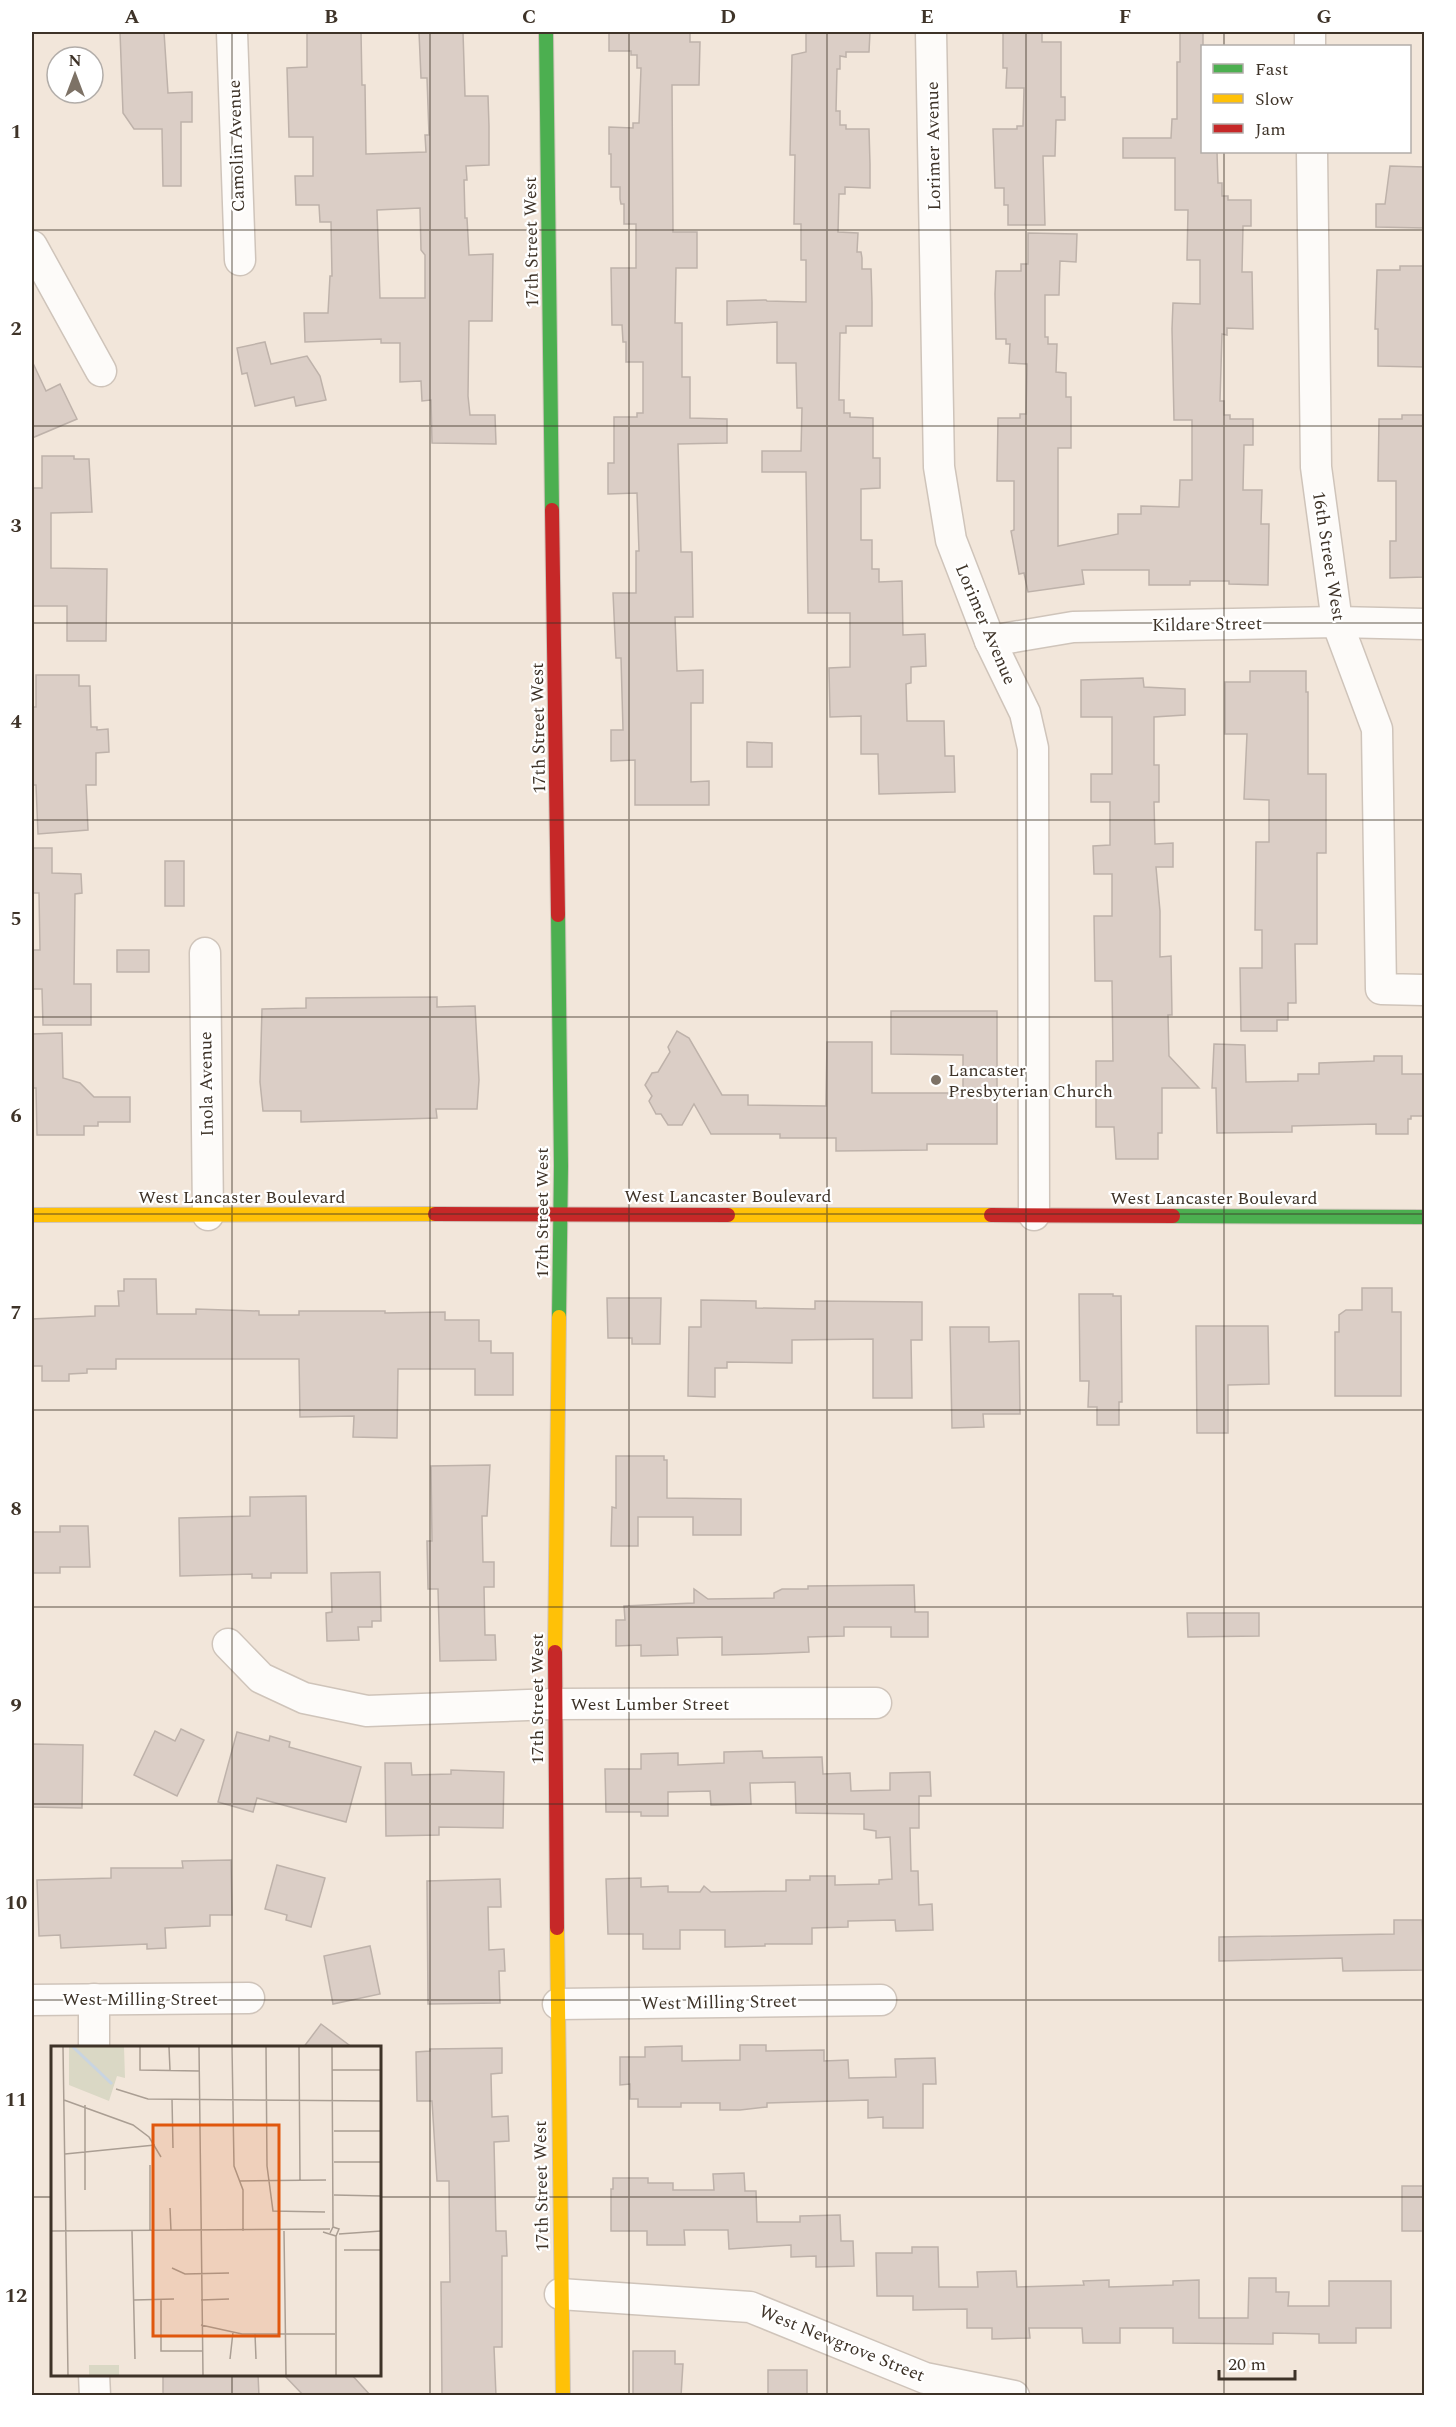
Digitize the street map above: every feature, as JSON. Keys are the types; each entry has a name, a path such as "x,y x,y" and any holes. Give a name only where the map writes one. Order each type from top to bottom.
{"street":[{"name":"Camolin Avenue","path":"232,32 240,260"},
{"name":"17th Street West","path":"546,32 561,1214 554,1704 563,2396"},
{"name":"Lorimer Avenue","path":"931,32 939,467 951,540 990,641 1025,713 1033,748 1034,1215"},
{"name":"16th Street West","path":"1312,153 1316,467 1337,622 1377,729 1381,989 1425,990"},
{"path":"32,246 101,371"},
{"name":"Kildare Street","path":"990,641 1073,627 1337,622 1425,624"},
{"name":"Inola Avenue","path":"205,953 208,1215"},
{"name":"West Lancaster Boulevard","path":"32,1215 1425,1217"},
{"name":"West Lumber Street","path":"228,1644 261,1677 304,1698 367,1711 554,1704 876,1703"},
{"name":"West Milling Street","path":"32,2000 249,1998"},
{"path":"93,1999 94,2046"},
{"name":"West Milling Street","path":"558,2004 881,2000"},
{"name":"West Newgrove Street","path":"560,2294 750,2307 923,2387 1014,2396"},
{"path":"94,2376 94,2396"}],"building":[{"path":"120,32 164,32 168,93 192,92 192,122 181,122 181,186 163,186 162,129 134,129 123,113"},
{"path":"361,32 362,85 365,85 366,154 426,152 425,135 429,135 427,78 421,78 419,32 463,32 465,96 488,96 489,126 489,165 466,166 465,218 467,218 469,255 493,254 492,321 469,321 468,396 470,415 495,415 496,444 432,443 431,400 422,401 421,381 400,382 400,343 381,343 381,339 305,342 304,313 328,313 330,276 332,276 331,222 320,222 319,205 296,205 295,176 313,176 313,137 289,137 287,68 307,67 307,33","holes":["420,208 421,250 425,255 425,298 380,298 377,210"]},
{"path":"609,32 690,32 690,42 700,42 699,85 672,85 673,232 697,232 697,268 676,268 675,323 682,323 682,377 690,377 690,418 727,419 727,443 678,444 681,552 692,552 693,617 675,617 677,671 703,670 703,703 691,703 691,782 709,781 709,805 635,805 635,760 611,761 611,730 623,730 621,658 616,658 613,593 636,593 636,551 639,551 637,493 608,494 608,463 614,463 614,417 637,417 637,413 643,413 643,362 626,362 626,342 623,342 622,325 612,325 611,268 636,268 636,224 624,224 624,204 621,204 620,187 611,187 611,154 609,154 609,127 633,128 633,123 639,123 641,68 637,68 637,55 631,55 631,51 609,51"},
{"path":"806,32 870,32 869,52 846,52 846,57 840,56 840,69 837,69 836,111 840,111 840,125 846,125 846,129 869,129 870,164 870,188 845,187 845,194 839,194 838,232 858,233 857,252 861,252 862,269 871,269 872,302 872,326 846,326 846,333 840,333 839,400 844,400 844,413 850,413 850,417 873,418 873,458 880,458 880,488 861,489 861,540 872,540 872,569 879,569 879,582 902,581 903,635 925,634 926,666 911,667 911,683 906,684 907,721 944,721 945,756 954,756 955,792 879,794 878,754 861,754 861,716 830,717 829,668 850,667 850,613 808,613 806,472 762,472 762,451 801,451 802,408 797,408 796,363 777,363 777,322 727,325 727,301 806,302 806,260 801,260 801,224 794,224 795,155 790,155 792,55 806,52"},
{"path":"1003,32 1042,32 1042,42 1061,42 1061,97 1065,97 1065,120 1056,120 1055,156 1043,156 1045,225 1008,225 1008,205 1004,205 1004,188 995,188 993,129 1017,129 1017,126 1023,126 1024,88 1006,88 1007,68 1003,68"},
{"path":"1180,32 1203,32 1201,153 1217,153 1218,183 1222,183 1222,196 1228,196 1228,200 1251,200 1251,226 1243,226 1242,272 1252,272 1253,329 1227,328 1227,335 1222,334 1220,401 1224,401 1224,415 1230,415 1230,419 1253,419 1253,445 1244,445 1243,490 1262,490 1261,524 1269,524 1268,585 1229,584 1229,581 1190,581 1190,585 1149,585 1149,570 1082,570 1084,584 1028,592 1024,573 1019,574 1011,531 1014,530 1014,481 997,481 998,418 1020,418 1020,414 1026,414 1027,364 1009,363 1010,344 1006,344 1006,339 996,339 995,294 996,271 1021,271 1021,264 1028,264 1028,233 1077,234 1076,262 1060,261 1059,295 1045,295 1045,337 1048,337 1048,344 1057,344 1056,372 1066,373 1066,397 1071,397 1071,448 1058,448 1058,546 1118,534 1118,514 1141,514 1141,506 1179,507 1180,480 1192,480 1192,420 1174,420 1172,329 1173,303 1200,304 1200,260 1187,260 1188,210 1175,210 1175,158 1123,158 1123,138 1171,138 1172,119 1177,119 1177,62 1180,62"},
{"path":"1390,166 1425,167 1425,228 1376,227 1376,204 1385,204"},
{"path":"1400,266 1425,266 1425,367 1378,366 1378,329 1375,329 1377,270 1400,270"},
{"path":"265,342 271,364 307,356 320,376 326,400 296,406 294,397 255,406 247,373 242,374 237,348"},
{"path":"32,361 46,391 60,384 77,419 32,438"},
{"path":"1402,415 1425,415 1425,577 1390,578 1390,541 1396,541 1396,481 1378,481 1379,419 1402,419"},
{"path":"42,456 74,456 74,459 89,459 92,512 51,513 51,568 107,569 106,641 67,641 67,606 33,606 32,488 42,488"},
{"path":"1250,671 1306,671 1308,774 1326,774 1326,853 1317,853 1317,944 1295,944 1296,1003 1288,1003 1288,1020 1277,1020 1277,1031 1241,1031 1240,968 1262,968 1262,930 1255,930 1256,842 1269,842 1269,800 1244,799 1247,734 1225,734 1225,682 1250,682"},
{"path":"36,675 79,675 79,686 90,686 91,727 97,727 97,730 108,729 109,752 96,753 96,785 86,785 88,830 38,834 36,785 32,785 32,707 36,707"},
{"path":"1143,678 1144,687 1185,689 1185,715 1154,717 1154,765 1159,765 1159,802 1154,802 1155,844 1173,843 1173,867 1156,867 1160,911 1160,957 1171,956 1172,1015 1168,1015 1169,1056 1199,1088 1162,1088 1162,1133 1158,1133 1158,1159 1116,1159 1114,1127 1096,1127 1096,1061 1113,1061 1112,981 1095,981 1094,916 1112,916 1112,874 1094,874 1093,846 1110,845 1110,802 1091,802 1091,774 1112,774 1112,717 1081,717 1081,680"},
{"path":"747,742 772,743 772,767 747,767"},
{"path":"32,848 52,848 52,873 81,874 82,893 75,894 74,984 91,984 91,1025 43,1025 42,989 32,989 32,950 40,950 39,893 32,893"},
{"path":"165,861 184,861 184,906 165,906"},
{"path":"117,950 149,950 149,972 117,972"},
{"path":"437,997 437,1007 475,1006 479,1080 477,1109 436,1109 437,1118 301,1122 301,1111 263,1111 260,1082 262,1009 306,1008 306,998"},
{"path":"891,1011 997,1011 997,1144 927,1144 927,1150 836,1151 836,1138 780,1138 780,1134 711,1134 694,1104 682,1125 668,1125 661,1114 656,1114 649,1101 652,1096 645,1085 652,1073 658,1072 670,1052 668,1047 677,1031 689,1038 722,1095 748,1095 748,1105 826,1106 827,1042 872,1042 872,1093 963,1093 963,1055 891,1054"},
{"path":"62,1033 63,1078 80,1083 94,1097 130,1097 130,1122 98,1122 98,1126 84,1126 84,1135 37,1135 36,1088 32,1088 32,1034"},
{"path":"1214,1044 1245,1045 1246,1082 1298,1081 1298,1074 1319,1074 1319,1063 1374,1061 1374,1056 1402,1056 1402,1074 1425,1074 1425,1116 1411,1116 1411,1119 1408,1119 1408,1134 1376,1134 1376,1124 1292,1126 1292,1132 1217,1133 1216,1088 1212,1088"},
{"path":"124,1279 156,1279 157,1314 196,1314 196,1309 259,1311 259,1315 299,1315 299,1311 445,1312 445,1320 479,1320 479,1341 491,1341 491,1353 513,1353 513,1395 475,1395 475,1369 398,1369 397,1438 353,1437 354,1416 300,1417 299,1359 116,1359 116,1369 87,1369 87,1373 69,1374 69,1381 42,1381 42,1366 32,1366 32,1319 95,1316 95,1306 119,1306 118,1291 124,1291"},
{"path":"1362,1288 1392,1288 1392,1312 1401,1312 1401,1396 1335,1396 1335,1332 1339,1332 1339,1315 1346,1310 1362,1310"},
{"path":"1079,1294 1121,1296 1122,1402 1119,1402 1119,1425 1097,1425 1097,1407 1088,1407 1089,1381 1080,1381"},
{"path":"607,1298 661,1298 660,1344 632,1344 632,1338 608,1338"},
{"path":"701,1300 756,1301 756,1308 815,1309 815,1301 922,1302 922,1340 911,1340 912,1398 873,1398 873,1339 792,1340 792,1363 727,1362 727,1368 715,1368 715,1397 688,1396 689,1327 701,1327"},
{"path":"1196,1326 1268,1326 1269,1384 1228,1385 1228,1433 1197,1433"},
{"path":"950,1327 989,1327 989,1342 1019,1341 1020,1414 983,1414 984,1427 952,1428"},
{"path":"616,1456 664,1456 664,1460 667,1460 667,1498 741,1499 741,1535 693,1535 693,1517 638,1517 638,1546 611,1546 612,1507 616,1508"},
{"path":"490,1465 487,1516 482,1516 483,1562 494,1562 494,1587 484,1587 485,1635 495,1635 496,1660 440,1661 438,1589 428,1589 427,1541 432,1541 431,1466"},
{"path":"306,1496 307,1573 271,1573 271,1578 252,1578 252,1574 180,1576 179,1518 250,1516 250,1497"},
{"path":"60,1526 88,1526 90,1567 60,1567 60,1573 32,1573 32,1532 60,1532"},
{"path":"380,1572 381,1621 372,1621 372,1627 358,1627 359,1640 327,1641 326,1613 332,1612 331,1573"},
{"path":"914,1585 915,1612 928,1612 928,1637 891,1637 891,1627 844,1627 844,1636 808,1637 809,1652 722,1655 722,1637 677,1638 678,1655 641,1656 641,1645 616,1646 616,1620 625,1620 624,1606 694,1603 694,1589 708,1599 774,1598 774,1593 782,1589 808,1589 808,1586"},
{"path":"1187,1613 1259,1613 1259,1636 1188,1637"},
{"path":"181,1729 204,1740 177,1796 134,1775 155,1731 175,1741"},
{"path":"237,1732 269,1741 270,1736 290,1742 289,1747 361,1767 346,1822 257,1798 253,1812 218,1802"},
{"path":"32,1744 83,1745 82,1808 32,1807"},
{"path":"762,1751 763,1758 822,1757 823,1774 850,1773 851,1791 890,1790 890,1773 930,1772 931,1796 919,1796 919,1828 910,1828 911,1871 918,1871 919,1905 932,1904 933,1930 896,1931 895,1920 848,1921 848,1927 812,1928 812,1944 725,1947 725,1930 680,1930 680,1949 643,1949 643,1934 608,1934 606,1879 641,1878 641,1887 668,1886 668,1892 700,1892 704,1886 711,1892 786,1891 786,1880 810,1880 810,1876 835,1876 835,1885 879,1884 879,1880 892,1879 890,1837 876,1838 876,1831 864,1829 864,1814 796,1813 795,1782 750,1783 751,1804 711,1805 710,1791 668,1792 668,1816 641,1816 641,1812 606,1812 605,1769 641,1769 641,1754 678,1753 678,1765 724,1763 724,1752"},
{"path":"385,1763 411,1763 412,1775 451,1774 451,1770 504,1772 503,1828 439,1827 439,1835 386,1836"},
{"path":"231,1860 232,1915 210,1915 210,1926 165,1928 166,1948 147,1949 147,1944 61,1948 60,1935 39,1936 37,1880 111,1878 111,1868 183,1868 182,1861"},
{"path":"277,1865 325,1878 311,1927 286,1920 287,1915 265,1909"},
{"path":"500,1879 501,1907 488,1907 489,1950 504,1949 505,1971 499,1971 500,2003 428,2004 427,1881"},
{"path":"1394,1920 1422,1920 1424,1970 1343,1971 1342,1958 1219,1961 1219,1937 1394,1934"},
{"path":"370,1946 380,1994 333,2004 324,1956"},
{"path":"321,2024 350,2046 304,2046"},
{"path":"740,2045 766,2045 766,2051 824,2050 824,2061 848,2060 849,2078 896,2077 895,2059 935,2058 936,2084 923,2084 923,2128 883,2128 883,2117 868,2118 868,2100 767,2103 767,2107 740,2110 720,2110 720,2103 681,2103 681,2107 638,2107 638,2099 630,2099 630,2084 620,2085 620,2057 645,2057 645,2047 682,2046 682,2061 740,2060"},
{"path":"502,2048 502,2073 491,2074 492,2117 508,2116 509,2141 494,2142 496,2231 506,2231 507,2256 502,2256 502,2347 494,2347 496,2396 442,2396 441,2282 450,2282 449,2181 437,2181 432,2101 417,2101 416,2052 430,2051 430,2049"},
{"path":"744,2173 745,2191 756,2191 757,2222 800,2222 800,2216 840,2215 841,2241 853,2241 854,2266 816,2267 816,2256 791,2257 791,2245 729,2249 728,2230 684,2230 685,2245 647,2245 647,2231 611,2231 613,2178 648,2178 648,2183 673,2183 673,2190 714,2190 713,2174"},
{"path":"1402,2186 1425,2186 1425,2231 1402,2231"},
{"path":"912,2247 938,2247 939,2287 978,2287 977,2272 1016,2271 1017,2287 1084,2285 1083,2281 1109,2280 1109,2287 1173,2285 1173,2281 1199,2280 1199,2318 1248,2318 1249,2278 1276,2278 1276,2292 1289,2292 1288,2306 1329,2306 1329,2281 1391,2281 1391,2328 1356,2328 1356,2343 1319,2343 1319,2334 1273,2333 1273,2344 1173,2343 1173,2328 1120,2328 1120,2343 1083,2343 1082,2328 1029,2328 1030,2338 992,2339 992,2328 967,2328 967,2309 913,2310 913,2296 877,2296 876,2253 912,2253"},
{"path":"633,2351 675,2351 675,2364 683,2364 681,2396 633,2396"},
{"path":"768,2370 807,2370 807,2396 768,2396"},
{"path":"163,2376 258,2376 259,2396 163,2396"},
{"path":"285,2376 353,2376 371,2396 304,2396"}],"traffic: fast":[{"path":"546,32 552,510"},
{"path":"558,915 561,1166 559,1317"},
{"path":"1173,1216 1424,1217"}],"traffic: slow":[{"path":"32,1215 435,1214"},
{"path":"728,1215 991,1215"},
{"path":"555,1652 559,1317"},
{"path":"557,1928 563,2396"}],"traffic: jam":[{"path":"552,510 558,915"},
{"path":"435,1214 728,1215"},
{"path":"991,1215 1173,1216"},
{"path":"555,1652 557,1928"}],"place":[{"name":"Lancaster Presbyterian Church","path":"936,1080"}]}
